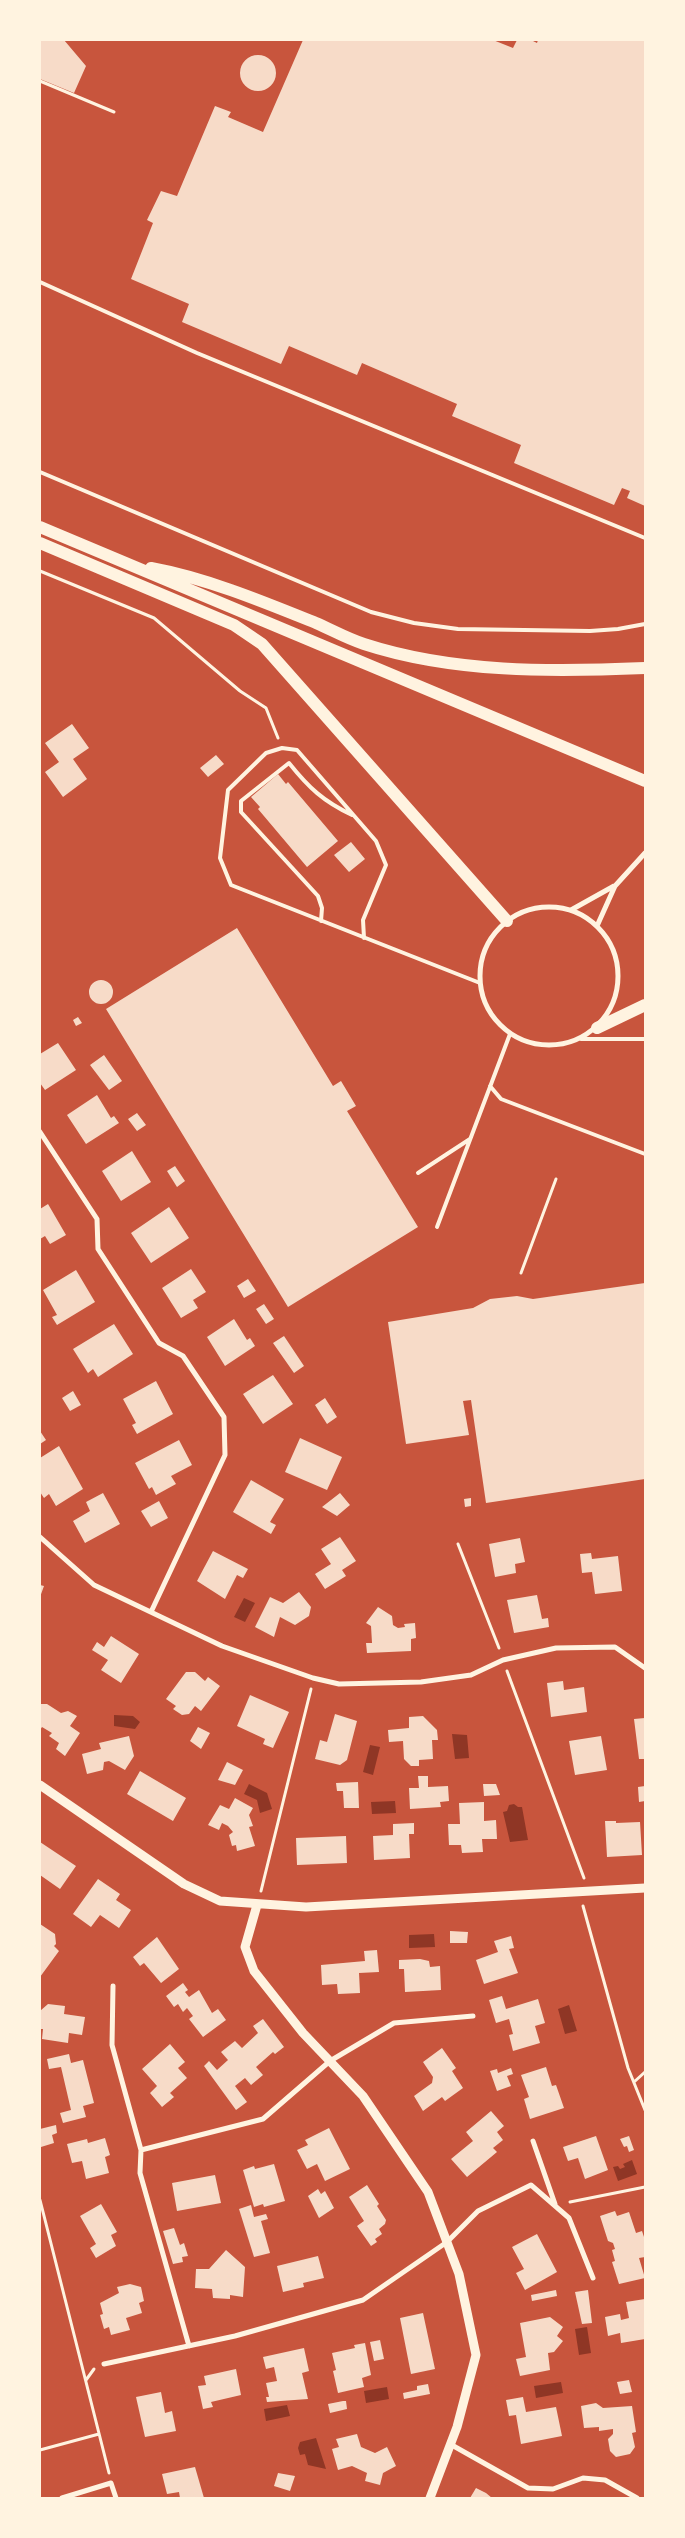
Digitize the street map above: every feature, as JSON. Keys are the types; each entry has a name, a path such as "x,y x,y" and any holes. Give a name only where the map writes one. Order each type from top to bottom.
{"main road":[{"path":"40,527 645,781"},
{"path":"40,543 234,625 262,644 507,921"},
{"path":"128,564 186,574 362,643 411,658 479,667 608,670 645,668"},
{"path":"597,1028 645,1005"}],"street":[{"path":"597,926 615,886 645,853"},
{"path":"571,910 615,886"},
{"path":"554,907 571,910 597,926 613,949 619,977 613,1004 597,1028 581,1039 563,1045 545,1046 526,1042 510,1034 489,1012 480,983 484,952 491,938 507,921 521,912 554,907"},
{"path":"40,1132 97,1219 98,1249 154,1336 159,1343 183,1356 224,1417 225,1455 151,1612"},
{"path":"40,1537 94,1586 222,1646 314,1678 338,1684 421,1682 471,1676 503,1660 556,1648 615,1647 645,1668"},
{"path":"40,1786 184,1884 220,1901 306,1907 645,1888"},
{"path":"257,1904 245,1948 254,1971 303,2033 363,2096 428,2192 460,2274 476,2355 450,2444 430,2498"},
{"path":"113,1986 112,2045 141,2150 140,2173 189,2346"},
{"path":"141,2150 263,2119 330,2061 394,2024 473,2016"},
{"path":"533,2141 555,2204"},
{"path":"104,2364 234,2336 362,2300 447,2242 478,2211 531,2185 569,2218 593,2278"},
{"path":"450,2444 528,2488 553,2489 583,2478 605,2480 637,2498"},
{"path":"62,2498 111,2483 116,2498"}],"lane":[{"path":"40,282 197,353 645,538"},
{"path":"40,472 371,612 414,623 458,629 590,631 618,630 645,624"},
{"path":"364,938 363,920 386,865 376,841 297,750 282,748 266,752 228,790 220,858 231,885 364,938 480,983"},
{"path":"321,921 322,908 318,896 241,812 241,801 289,763 307,786 326,802 354,816"},
{"path":"437,1227 510,1034"},
{"path":"581,1039 645,1039"},
{"path":"490,1086 501,1100 645,1154"},
{"path":"418,1173 470,1139"}],"path":[{"path":"40,81 114,112"},
{"path":"40,571 154,618 240,691 266,708 282,748"},
{"path":"521,1273 556,1179"},
{"path":"458,1544 589,1890"},
{"path":"257,1904 314,1678"},
{"path":"579,1891 634,2082 645,2110"},
{"path":"634,2082 645,2072"},
{"path":"555,2204 645,2187"},
{"path":"40,2200 111,2483"},
{"path":"40,2450 99,2434"}],"shaded area":[{"path":"244,1598 255,1603 245,1622 234,1617"},
{"path":"114,1715 133,1716 140,1722 135,1729 114,1726"},
{"path":"452,1734 467,1735 469,1758 455,1759"},
{"path":"370,1745 380,1747 373,1775 363,1772"},
{"path":"249,1784 267,1793 272,1809 260,1813 257,1800 244,1794"},
{"path":"395,1801 396,1813 372,1814 371,1802"},
{"path":"514,1804 522,1807 528,1840 510,1842 503,1812 507,1811 509,1805"},
{"path":"434,1934 435,1947 409,1948 409,1935"},
{"path":"569,2005 577,2031 565,2034 558,2009"},
{"path":"632,2160 637,2174 618,2181 613,2167 618,2166 620,2169 625,2167 623,2164"},
{"path":"587,2327 591,2353 579,2355 575,2329"},
{"path":"561,2382 563,2393 536,2398 534,2386"},
{"path":"387,2387 389,2399 366,2403 364,2391"},
{"path":"287,2405 290,2416 266,2421 264,2409"},
{"path":"316,2438 326,2469 308,2465 305,2454 300,2455 298,2448 300,2442"}],"building":[{"path":"40,40 64,40 86,66 74,93 40,79"},
{"path":"303,40 493,40 513,48 517,40 531,40 537,43 538,40 645,40 645,506 627,498 630,491 622,488 614,505 514,463 521,445 452,416 457,404 362,363 357,375 289,346 281,364 182,322 189,304 131,279 153,223 147,220 161,191 177,196 215,106 231,112 228,117 263,132"},
{"path":"258,55 265,56 271,60 275,66 275,80 271,86 265,90 258,91 251,90 245,86 241,80 240,73 241,66 245,60 251,56"},
{"path":"72,724 89,748 73,759 87,779 63,797 45,772 59,762 45,743"},
{"path":"216,755 224,764 208,777 200,768"},
{"path":"278,774 286,784 288,782 338,841 307,867 258,809 260,807 251,797"},
{"path":"351,842 365,859 349,872 334,855"},
{"path":"237,928 333,1086 341,1081 356,1106 347,1111 418,1227 288,1307 106,1009"},
{"path":"101,980 106,981 112,987 112,997 106,1003 101,1004 96,1003 90,997 89,992 90,987 96,981"},
{"path":"78,1017 82,1023 76,1026 73,1020"},
{"path":"58,1043 76,1070 45,1090 40,1083 40,1054"},
{"path":"104,1055 122,1081 109,1090 90,1065"},
{"path":"97,1095 111,1118 114,1116 119,1123 86,1144 67,1115"},
{"path":"137,1113 146,1125 137,1131 128,1119"},
{"path":"132,1151 151,1182 121,1201 102,1171"},
{"path":"175,1166 185,1181 177,1187 167,1171"},
{"path":"48,1204 66,1235 50,1244 45,1236 40,1239 40,1209"},
{"path":"169,1207 189,1238 151,1263 131,1233"},
{"path":"191,1269 206,1292 193,1300 198,1308 181,1318 162,1288"},
{"path":"76,1270 95,1302 57,1325 52,1317 57,1315 43,1290"},
{"path":"248,1279 256,1291 244,1298 237,1286"},
{"path":"645,1283 645,1479 486,1503 471,1400 463,1401 469,1435 406,1444 388,1322 473,1308 490,1299 517,1296 533,1299"},
{"path":"264,1304 274,1319 266,1324 256,1309"},
{"path":"234,1319 247,1340 250,1338 255,1346 225,1366 207,1337"},
{"path":"114,1324 133,1354 98,1377 93,1369 88,1373 73,1349"},
{"path":"284,1336 304,1366 294,1373 273,1343"},
{"path":"273,1375 293,1404 263,1424 243,1394"},
{"path":"156,1381 173,1414 137,1434 132,1425 136,1423 123,1399"},
{"path":"73,1391 81,1405 70,1411 62,1398"},
{"path":"325,1398 337,1417 327,1424 315,1405"},
{"path":"40,1431 46,1440 40,1444"},
{"path":"300,1438 342,1457 327,1490 285,1472"},
{"path":"179,1440 192,1465 171,1476 176,1484 156,1495 152,1487 149,1489 135,1463"},
{"path":"59,1446 83,1489 56,1506 49,1494 44,1498 40,1492 40,1458"},
{"path":"251,1480 284,1499 270,1522 276,1525 271,1534 233,1512"},
{"path":"103,1493 120,1524 85,1543 73,1521 90,1511 86,1502"},
{"path":"340,1493 350,1505 337,1516 322,1507"},
{"path":"471,1498 471,1506 465,1507 464,1499"},
{"path":"159,1501 168,1518 151,1527 141,1511"},
{"path":"340,1537 356,1561 342,1570 346,1576 325,1589 315,1574 331,1564 321,1549"},
{"path":"520,1538 525,1562 515,1564 516,1573 495,1577 489,1544"},
{"path":"213,1551 248,1569 243,1578 237,1575 225,1599 197,1581"},
{"path":"591,1553 592,1559 618,1556 622,1591 595,1594 592,1572 582,1573 580,1554"},
{"path":"40,1585 44,1586 40,1597"},
{"path":"299,1592 311,1607 309,1616 295,1625 280,1617 274,1637 255,1627 270,1597 283,1603"},
{"path":"537,1595 542,1619 548,1618 549,1627 514,1633 507,1600"},
{"path":"378,1607 392,1616 393,1625 398,1628 405,1627 404,1624 415,1623 416,1638 411,1639 411,1651 367,1653 366,1643 372,1643 371,1626 366,1623"},
{"path":"111,1636 139,1654 121,1683 101,1670 108,1660 92,1650 97,1642 104,1647"},
{"path":"186,1672 195,1672 205,1681 208,1677 220,1686 201,1711 195,1706 189,1714 182,1715 173,1709 176,1706 166,1699"},
{"path":"563,1681 564,1690 584,1687 587,1712 551,1717 547,1683"},
{"path":"250,1695 289,1712 273,1748 263,1744 265,1739 237,1726"},
{"path":"40,1704 47,1704 61,1713 68,1711 77,1716 70,1726 80,1733 65,1756 56,1749 59,1743 49,1736 52,1733 42,1727 40,1730"},
{"path":"335,1714 357,1721 347,1760 340,1765 315,1759 320,1740 327,1742"},
{"path":"423,1716 437,1730 438,1740 432,1740 433,1759 419,1760 419,1766 411,1766 404,1759 403,1741 389,1742 388,1730 409,1728 409,1717"},
{"path":"645,1718 645,1759 639,1759 634,1719"},
{"path":"198,1727 210,1733 201,1749 190,1741"},
{"path":"129,1736 134,1756 125,1770 109,1761 104,1762 103,1770 87,1774 82,1754 101,1749 99,1743"},
{"path":"601,1736 607,1770 575,1775 569,1741"},
{"path":"227,1762 243,1770 235,1785 218,1780"},
{"path":"140,1771 186,1798 173,1821 127,1794"},
{"path":"418,1776 428,1776 428,1787 448,1786 449,1801 440,1802 441,1807 410,1809 409,1788 419,1788"},
{"path":"358,1782 359,1808 344,1808 343,1791 337,1791 336,1783"},
{"path":"483,1784 496,1784 500,1795 484,1796"},
{"path":"645,1786 645,1801 639,1802 638,1787"},
{"path":"235,1798 253,1808 249,1815 253,1826 249,1827 255,1846 237,1851 236,1845 232,1846 229,1835 233,1832 228,1826 222,1823 219,1830 208,1825 220,1805 229,1809"},
{"path":"484,1802 484,1821 496,1820 497,1839 482,1839 483,1852 462,1853 461,1845 449,1845 448,1824 460,1824 459,1803"},
{"path":"605,1821 616,1821 616,1823 640,1822 642,1855 607,1857"},
{"path":"414,1823 414,1834 409,1834 410,1858 374,1860 373,1836 393,1835 393,1824"},
{"path":"346,1836 347,1863 297,1865 296,1838"},
{"path":"40,1842 76,1866 60,1889 40,1875"},
{"path":"98,1879 120,1894 116,1900 131,1910 119,1928 100,1915 91,1927 73,1914"},
{"path":"40,1924 55,1934 56,1944 54,1946 59,1951 40,1977"},
{"path":"450,1931 468,1932 467,1943 450,1943"},
{"path":"511,1936 514,1948 509,1949 518,1973 484,1984 476,1960 498,1952 494,1941"},
{"path":"157,1937 179,1969 161,1983 144,1963 140,1966 133,1957"},
{"path":"377,1950 379,1972 359,1973 360,1993 338,1994 337,1984 322,1985 321,1965 365,1961 364,1951"},
{"path":"420,1959 429,1961 430,1967 440,1966 441,1990 405,1992 404,1969 399,1969 399,1960"},
{"path":"183,1983 188,1990 185,1992 189,1997 199,1990 212,2013 218,2009 226,2020 203,2037 189,2019 193,2016 187,2008 183,2012 178,2004 174,2007 166,1996"},
{"path":"502,1996 506,2009 538,1999 545,2023 535,2026 540,2043 513,2051 509,2035 513,2034 509,2019 496,2023 489,2000"},
{"path":"48,2004 65,2006 64,2014 85,2017 82,2035 69,2033 68,2043 42,2039 43,2029 40,2029 40,2011"},
{"path":"263,2019 284,2047 275,2054 273,2052 256,2067 263,2075 251,2085 245,2078 235,2086 247,2102 236,2110 204,2066 209,2061 217,2070 228,2060 221,2052 235,2041 242,2048 258,2033 253,2026"},
{"path":"170,2044 185,2062 178,2068 187,2078 170,2093 174,2097 162,2107 150,2093 157,2086 142,2069"},
{"path":"442,2048 456,2068 452,2071 463,2088 445,2101 442,2097 423,2111 414,2096 432,2083 433,2077 423,2062"},
{"path":"69,2054 71,2063 83,2060 94,2103 83,2106 86,2117 63,2123 60,2113 71,2110 61,2067 49,2069 47,2059"},
{"path":"546,2067 552,2086 556,2085 564,2108 530,2119 524,2099 529,2097 521,2075"},
{"path":"511,2068 513,2074 507,2076 511,2086 497,2091 490,2071 497,2069 498,2073"},
{"path":"491,2111 504,2126 497,2132 503,2140 493,2148 497,2152 467,2177 451,2159 473,2141 466,2132"},
{"path":"56,2125 57,2133 52,2135 54,2143 41,2147 40,2129"},
{"path":"329,2128 350,2169 325,2181 317,2164 307,2169 297,2150 308,2145 305,2140"},
{"path":"596,2136 608,2170 585,2179 578,2158 568,2161 563,2147"},
{"path":"629,2136 634,2150 629,2152 627,2146 624,2147 620,2139"},
{"path":"105,2138 110,2155 105,2157 109,2173 86,2179 82,2161 72,2163 67,2144 87,2139 88,2143"},
{"path":"274,2164 285,2201 264,2207 263,2204 254,2207 243,2170 254,2166 255,2169"},
{"path":"215,2175 221,2203 177,2211 172,2183"},
{"path":"367,2185 386,2220 385,2224 379,2229 382,2234 375,2239 377,2242 371,2246 357,2226 364,2221 349,2197"},
{"path":"318,2189 321,2194 325,2191 334,2208 319,2218 308,2196"},
{"path":"101,2204 117,2232 111,2235 116,2246 96,2258 90,2248 96,2244 80,2216"},
{"path":"251,2205 254,2217 266,2214 268,2219 261,2221 270,2253 254,2257 239,2209"},
{"path":"615,2211 617,2216 629,2212 636,2233 642,2231 645,2240 645,2257 639,2258 645,2278 619,2284 612,2262 615,2261 612,2250 615,2249 613,2243 608,2241 600,2216"},
{"path":"174,2228 180,2245 184,2243 188,2256 182,2257 183,2262 173,2264 163,2231"},
{"path":"537,2234 557,2272 525,2290 516,2273 524,2269 512,2247"},
{"path":"226,2250 245,2267 243,2297 230,2295 230,2299 213,2298 212,2289 195,2288 196,2269 209,2269"},
{"path":"318,2256 324,2278 303,2283 304,2287 283,2292 277,2266"},
{"path":"130,2284 141,2287 144,2301 139,2303 142,2313 126,2318 130,2330 111,2335 109,2327 104,2329 100,2315 103,2314 100,2303 119,2293 117,2287"},
{"path":"556,2290 557,2296 532,2301 531,2295"},
{"path":"588,2290 592,2323 582,2324 575,2292"},
{"path":"645,2299 645,2339 621,2343 620,2333 608,2336 605,2317 620,2314 621,2320 629,2318 626,2302"},
{"path":"423,2313 435,2369 411,2374 400,2318"},
{"path":"550,2317 563,2327 557,2336 563,2341 554,2352 548,2353 550,2370 520,2376 516,2359 526,2357 520,2323"},
{"path":"380,2340 384,2359 374,2361 370,2342"},
{"path":"365,2343 371,2375 362,2378 364,2387 338,2393 333,2371 336,2370 332,2353 355,2348 354,2345"},
{"path":"304,2348 309,2371 302,2373 308,2399 267,2402 266,2397 269,2397 266,2383 277,2381 274,2367 266,2369 263,2357"},
{"path":"236,2369 241,2395 211,2402 213,2407 203,2409 198,2386 206,2385 204,2376"},
{"path":"629,2380 632,2392 620,2394 617,2382"},
{"path":"428,2384 430,2394 404,2399 403,2393 417,2390 417,2386"},
{"path":"161,2392 165,2413 172,2411 176,2431 145,2437 136,2397"},
{"path":"523,2397 526,2412 556,2407 562,2436 521,2444 516,2415 509,2416 506,2400"},
{"path":"346,2401 347,2409 330,2413 328,2404"},
{"path":"596,2403 603,2408 632,2406 636,2432 632,2433 635,2447 630,2454 616,2457 610,2451 608,2439 613,2434 613,2429 599,2431 599,2427 584,2428 581,2406"},
{"path":"357,2434 361,2447 375,2453 387,2447 396,2466 383,2473 380,2485 365,2481 367,2473 352,2466 338,2470 332,2449 339,2447 336,2439"},
{"path":"195,2467 204,2498 180,2498 179,2492 167,2494 162,2474"},
{"path":"278,2473 295,2476 290,2491 274,2486"},
{"path":"476,2488 486,2493 492,2498 470,2498"}]}
